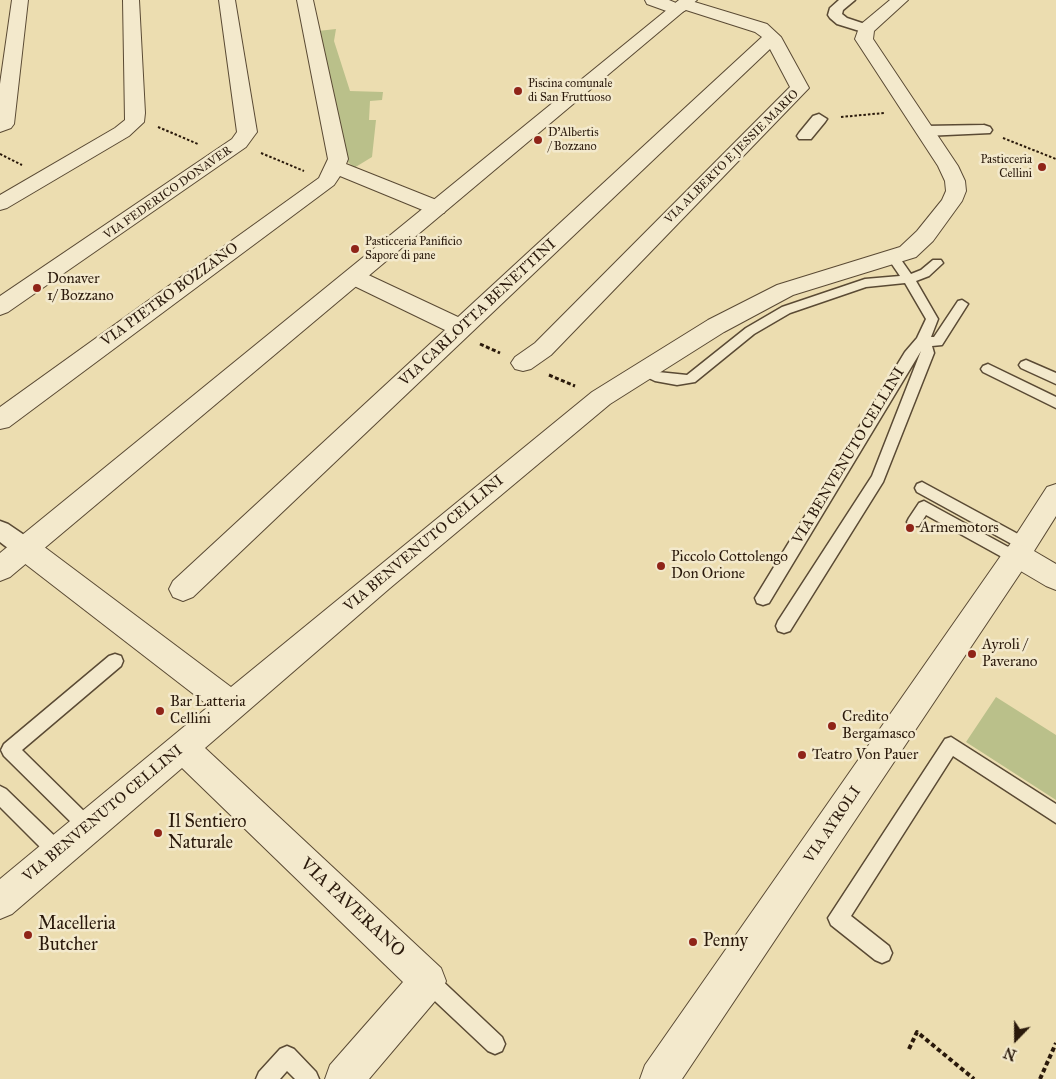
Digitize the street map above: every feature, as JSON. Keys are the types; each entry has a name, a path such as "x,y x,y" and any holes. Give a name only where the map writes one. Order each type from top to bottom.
{"street":[{"path":"0,126 4,124 20,0"},
{"path":"0,204 122,132 134,122 136,113 131,0"},
{"name":"VIA FEDERICO DONAVER","path":"0,307 232,149 247,132 227,0"},
{"path":"306,0 338,159 332,174 437,208"},
{"path":"653,0 684,4 761,28 772,37"},
{"path":"848,0 837,8 835,15 842,21 866,29 900,0"},
{"path":"0,569 684,4"},
{"name":"VIA BENVENUTO CELLINI","path":"0,902 231,705 600,398 716,326 785,290 837,272 908,252 925,236 952,201 956,191 955,181 948,166 870,50 864,39 866,29"},
{"name":"VIA ALBERTO E JESSIE MARIO","path":"523,363 543,349 800,88 772,37"},
{"name":"VIA CARLOTTA BENETTINI","path":"183,589 772,37"},
{"path":"805,136 819,119"},
{"path":"925,131 984,130"},
{"name":"VIA PIETRO BOZZANO","path":"0,420 332,174"},
{"path":"577,314 592,318 602,315 650,265"},
{"path":"354,277 461,328"},
{"name":"VIA AYROLI","path":"659,1079 1019,552 1056,494"},
{"path":"0,530 231,705"},
{"path":"1019,552 1056,578"},
{"name":"VIA PAVERANO","path":"182,748 428,981"},
{"path":"344,1079 428,981"}],"lane":[{"name":"VIA BENVENUTO CELLINI","path":"763,598 910,355 923,340 932,319 909,279 893,257"},
{"path":"644,370 655,376 690,380 750,331 786,310 865,283 909,279 924,273 937,263"},
{"path":"923,340 937,342 962,304"},
{"name":"VIA BENVENUTO CELLINI","path":"784,626 878,478 928,353 923,340"},
{"path":"1026,365 1056,380"},
{"path":"988,369 1056,403"},
{"path":"922,488 1019,552"},
{"path":"914,522 924,508 1019,552"},
{"path":"88,826 10,750 114,661"},
{"path":"882,953 838,918 951,745 1056,814"},
{"path":"0,795 58,852"},
{"path":"428,981 495,1044"},
{"path":"266,1079 287,1056 309,1079"}],"path":[{"path":"134,122 332,174"},
{"path":"984,130 1056,159"},
{"path":"909,1049 917,1032 974,1079"},
{"path":"1040,1079 1056,1043"}],"green space":[{"path":"336,29 334,41 350,91 383,92 382,100 370,101 369,120 376,120 372,157 354,168 347,161 318,31"},
{"path":"996,697 1056,735 1056,800 966,742"}],"place":[{"name":"Piscina comunale di San Fruttuoso","path":"518,91"},
{"name":"D'Albertis / Bozzano","path":"538,140"},
{"name":"Pasticceria Cellini","path":"1042,167"},
{"name":"Pasticceria Panificio Sapore di pane","path":"355,249"},
{"name":"Donaver 1/ Bozzano","path":"37,288"},
{"name":"Armemotors","path":"910,528"},
{"name":"Piccolo Cottolengo Don Orione","path":"661,566"},
{"name":"Ayroli / Paverano","path":"972,654"},
{"name":"Bar Latteria Cellini","path":"160,711"},
{"name":"Credito Bergamasco","path":"832,726"},
{"name":"Teatro Von Pauer","path":"802,755"},
{"name":"Il Sentiero Naturale","path":"158,833"},
{"name":"Macelleria Butcher","path":"28,935"},
{"name":"Penny","path":"693,942"}]}
